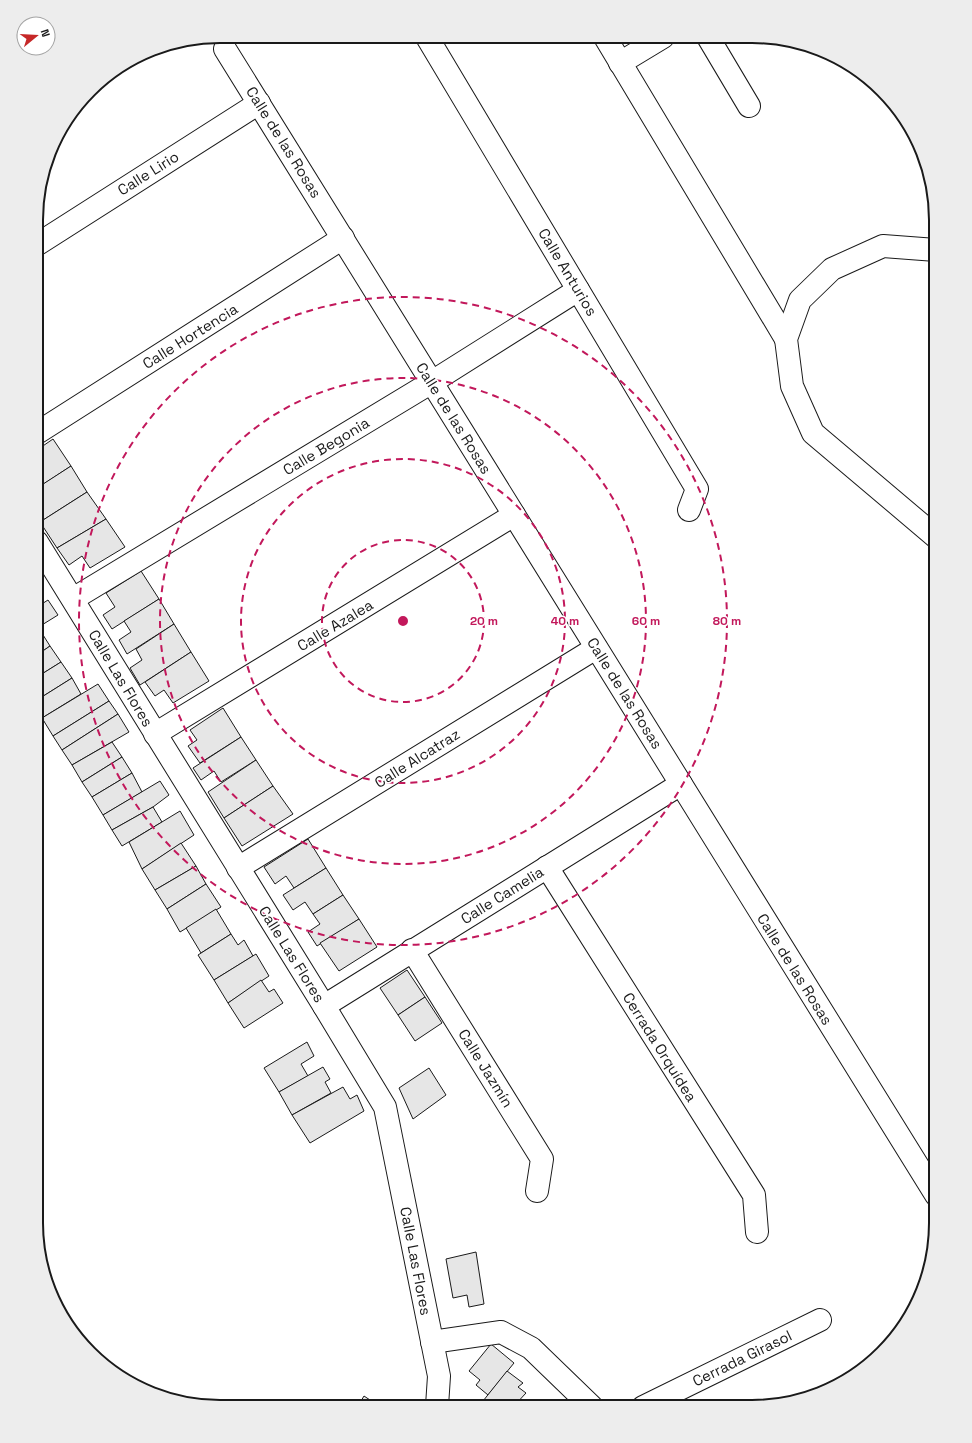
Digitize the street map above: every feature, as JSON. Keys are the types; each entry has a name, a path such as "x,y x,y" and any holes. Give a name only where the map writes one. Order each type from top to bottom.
{"street":[{"name":"Calle Anturios","path":"431,43 697,489 689,510"},
{"path":"608,43 786,339 792,386 813,434 929,532"},
{"path":"620,63 653,43"},
{"path":"712,43 749,106"},
{"name":"Calle de las Rosas","path":"226,49 929,1184"},
{"name":"Calle Lirio","path":"43,241 259,103"},
{"name":"Calle Hortencia","path":"43,429 343,238"},
{"path":"786,339 800,300 832,269 883,246 929,249"},
{"name":"Calle Begonia","path":"73,599 432,382 578,290"},
{"name":"Calle Azalea","path":"155,734 514,515"},
{"name":"Calle Las Flores","path":"43,552 385,1107 439,1376 437,1400"},
{"name":"Calle Alcatraz","path":"238,868 596,648"},
{"name":"Calle Camelia","path":"324,1006 681,784"},
{"name":"Cerrada Orquídea","path":"547,867 754,1195 757,1232"},
{"name":"Calle Jazmín","path":"412,950 542,1158 537,1191"},
{"name":"Cerrada Girasol","path":"657,1400 820,1320"},
{"path":"432,1342 502,1332 531,1348 586,1400"}],"building":[{"path":"53,439 71,466 43,484 43,446"},
{"path":"71,466 87,492 43,520 43,484"},
{"path":"87,492 106,519 57,548 43,527 43,520"},
{"path":"106,519 125,547 90,568 82,556 69,565 57,548"},
{"path":"141,571 159,599 112,629 103,615 115,607 106,593"},
{"path":"159,599 174,624 127,654 119,640 131,632 124,621"},
{"path":"48,600 58,615 43,624 43,603"},
{"path":"174,624 191,652 140,685 130,668 142,660 136,649"},
{"path":"43,635 50,646 43,651"},
{"path":"50,646 61,662 43,673 43,651"},
{"path":"191,652 209,681 173,703 164,690 155,696 145,682"},
{"path":"61,662 72,678 43,696 43,673"},
{"path":"72,678 81,694 43,717 43,696"},
{"path":"98,684 109,701 53,736 43,717"},
{"path":"109,701 118,714 62,750 53,736"},
{"path":"223,708 241,737 200,763 188,746 197,740 190,730"},
{"path":"118,714 129,732 72,765 62,750"},
{"path":"241,737 256,760 221,782 214,771 201,780 193,768"},
{"path":"112,742 122,757 82,782 72,765"},
{"path":"122,757 132,773 92,797 82,782"},
{"path":"256,760 273,786 224,818 208,792"},
{"path":"132,773 142,792 103,815 92,797"},
{"path":"160,781 169,795 153,807 112,830 103,815"},
{"path":"273,786 293,814 242,846 224,818"},
{"path":"153,807 162,822 122,846 112,830"},
{"path":"180,811 194,835 142,869 129,842"},
{"path":"308,839 326,868 294,888 286,876 275,884 264,867"},
{"path":"181,843 196,866 155,890 142,869"},
{"path":"196,866 206,884 167,909 155,890"},
{"path":"326,868 343,895 313,914 305,902 293,910 283,895"},
{"path":"206,884 221,907 180,932 167,909"},
{"path":"343,895 359,919 317,946 308,932 320,924 313,914"},
{"path":"216,909 231,934 201,953 186,928"},
{"path":"359,919 377,947 339,971 320,943"},
{"path":"231,934 238,945 244,940 253,956 214,980 198,955"},
{"path":"256,954 269,976 228,1003 214,980"},
{"path":"407,970 425,997 398,1015 380,988"},
{"path":"261,980 269,992 274,989 283,1003 244,1028 228,1003"},
{"path":"425,997 442,1023 415,1041 398,1015"},
{"path":"307,1042 314,1056 301,1064 308,1076 279,1092 264,1068"},
{"path":"323,1067 330,1079 325,1082 331,1093 292,1115 279,1092"},
{"path":"429,1068 446,1095 413,1119 399,1088"},
{"path":"343,1087 350,1099 357,1095 364,1111 310,1143 292,1115"},
{"path":"476,1252 484,1304 469,1307 467,1295 453,1298 446,1259"},
{"path":"491,1344 514,1363 488,1395 476,1385 480,1380 469,1371"},
{"path":"507,1371 523,1383 518,1387 526,1393 520,1400 484,1400"},
{"path":"364,1396 370,1400 362,1400"}]}
